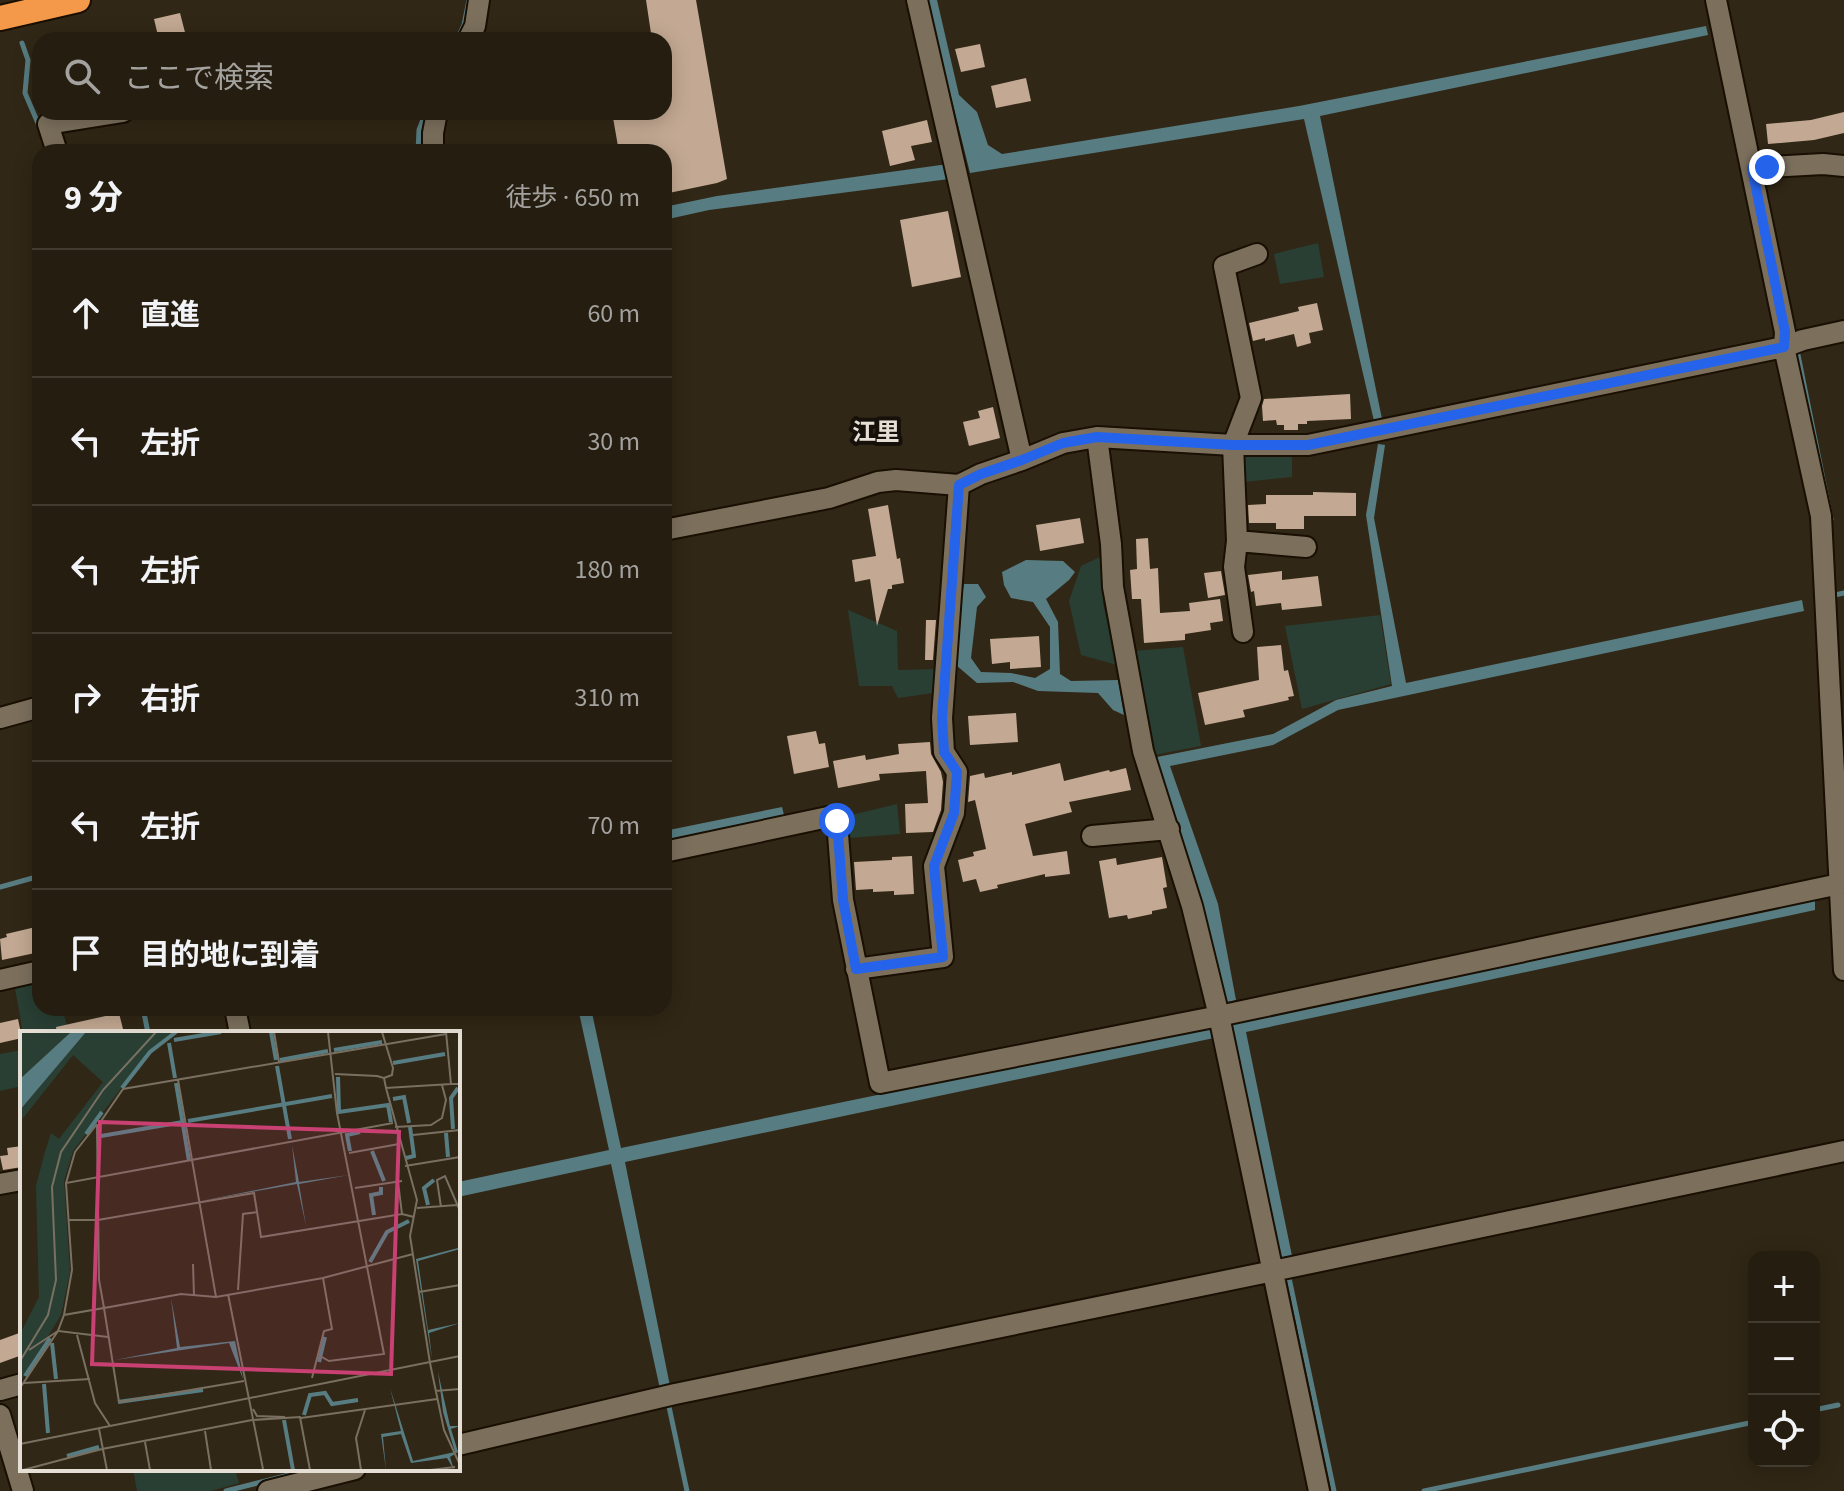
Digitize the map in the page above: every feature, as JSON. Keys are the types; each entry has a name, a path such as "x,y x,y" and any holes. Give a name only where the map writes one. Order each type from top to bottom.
{"highway":[{"path":"0,18 78,0"}],"street":[{"path":"472,32 479,0"},
{"path":"917,0 1022,460"},
{"path":"1716,0 1759,168 1785,332 1784,347 1821,516 1842,883 1844,970"},
{"path":"54,144 48,124 73,120"},
{"path":"433,144 435,120"},
{"path":"1759,168 1823,164 1844,166"},
{"path":"1243,632 1234,567 1237,541 1233,445 1251,398 1224,266 1257,254"},
{"path":"672,528 829,498 878,482 896,480 959,485 1063,443 1097,437 1233,445 1308,445 1784,347 1844,331"},
{"path":"1097,437 1111,544 1113,587 1143,751 1228,1014 1273,1271 1319,1491"},
{"path":"856,969 943,957 934,866 954,813 957,772 944,752 942,718 959,485"},
{"path":"1237,541 1306,547"},
{"path":"0,718 32,709"},
{"path":"672,850 828,817 837,821 843,900 880,1083 1228,1014 1842,883"},
{"path":"1092,836 1169,829"},
{"path":"0,980 32,973"},
{"path":"460,1445 666,1396 1844,1151"},
{"path":"0,1184 20,1180"},
{"path":"0,1390 20,1385"},
{"path":"8,1417 23,1491"},
{"path":"268,1491 344,1475"}],"green space":[{"path":"1318,243 1324,277 1280,284 1274,254"},
{"path":"1240,455 1292,456 1292,477 1244,482"},
{"path":"1104,555 1103,603 1117,665 1081,655 1069,601 1081,566"},
{"path":"848,610 897,631 898,670 937,669 933,693 898,698 892,686 859,686"},
{"path":"1380,615 1391,684 1302,709 1285,626"},
{"path":"1183,647 1201,746 1154,755 1133,651"},
{"path":"897,804 900,834 849,838 847,816"},
{"path":"32,980 32,1016 64,1016 68,1031 23,1031 14,983"},
{"path":"20,1050 20,1086 0,1091 0,1054"},
{"path":"133,1471 236,1471 239,1483 211,1491 137,1491"}],"water":[{"path":"927,0 937,0 959,95 977,112 988,145 1002,154 1299,106 1706,26 1708,35 1320,116 1382,419 1374,421 1304,119 970,173"},
{"path":"948,164 949,179 709,210 672,218 672,205 717,196"},
{"path":"1378,444 1385,445 1374,518 1406,683 1802,600 1804,611 1338,710 1273,745 1170,766 1218,904 1236,1000 1224,1003 1202,908 1157,757 1273,734 1336,700 1392,686 1366,515"},
{"path":"1026,560 1063,561 1075,572 1046,599 1058,622 1060,674 1071,681 1118,680 1124,715 1113,710 1098,693 1038,691 1013,682 977,683 956,665 964,584 978,584 986,597 977,607 971,658 981,672 1035,678 1050,669 1050,627 1033,602 1011,598 1004,585 1002,572"},
{"path":"782,807 785,819 672,841 672,829"},
{"path":"1815,897 1815,910 1246,1032 1292,1256 1277,1259 1229,1021"},
{"path":"580,1016 593,1016 621,1148 1211,1026 1214,1038 625,1162 670,1386 660,1389 611,1164 460,1197 460,1182 609,1150"}],"building":[{"path":"646,0 696,0 727,179 672,192 672,144 618,144 613,120 672,120 672,32 651,32"},
{"path":"180,13 185,32 157,32 154,19"},
{"path":"980,44 985,67 961,72 955,49"},
{"path":"1026,78 1031,101 996,108 991,86"},
{"path":"1844,112 1844,133 1814,140 1768,144 1766,124 1811,120"},
{"path":"927,120 932,142 911,146 915,160 890,166 882,131"},
{"path":"948,211 961,277 912,287 900,220"},
{"path":"1317,303 1323,330 1309,333 1311,343 1297,347 1294,334 1253,341 1249,323 1299,311 1298,307"},
{"path":"1350,394 1351,419 1307,421 1307,424 1298,424 1298,430 1284,430 1284,425 1277,425 1276,420 1263,421 1264,399"},
{"path":"993,407 1000,438 969,446 963,422 980,418 978,411"},
{"path":"1313,492 1356,493 1356,516 1304,516 1304,529 1276,529 1276,523 1249,523 1248,505 1266,504 1266,495 1313,495"},
{"path":"888,505 904,583 888,589 877,626 870,579 855,582 852,560 876,556 868,509"},
{"path":"1080,518 1084,543 1040,551 1036,525"},
{"path":"1148,538 1150,569 1158,568 1160,613 1190,611 1189,603 1220,599 1223,621 1210,623 1211,630 1185,634 1185,640 1144,643 1141,599 1132,599 1130,570 1137,569 1136,539"},
{"path":"1221,571 1225,595 1208,598 1204,573"},
{"path":"1282,571 1282,580 1318,576 1322,606 1282,610 1281,603 1256,606 1248,575"},
{"path":"926,620 936,620 933,660 925,660"},
{"path":"1039,636 1041,667 1010,669 1010,662 992,664 990,639"},
{"path":"1281,645 1284,671 1288,670 1294,696 1288,697 1289,700 1243,710 1245,717 1205,725 1198,693 1259,680 1257,647"},
{"path":"1016,713 1018,742 970,745 968,716"},
{"path":"816,731 819,744 825,743 829,767 794,774 787,736"},
{"path":"930,742 931,754 943,782 941,810 933,832 906,833 905,804 928,803 926,771 879,774 880,780 838,788 833,761 865,755 866,760 899,754 898,744"},
{"path":"1060,763 1064,781 1126,768 1131,790 1069,802 1072,812 1025,824 1033,856 1067,851 1070,874 1045,877 1045,874 980,892 976,879 963,882 958,860 986,849 975,800 968,802 970,776 984,773 985,778 1012,772 1012,775"},
{"path":"912,856 914,894 856,890 854,862"},
{"path":"1162,857 1167,908 1128,919 1127,915 1109,918 1099,861 1116,858 1117,865"},
{"path":"32,928 32,954 2,960 0,939 7,937 6,934"},
{"path":"106,1016 120,1016 124,1031 57,1031 56,1027"},
{"path":"18,1019 20,1038 0,1043 0,1023"},
{"path":"20,1146 20,1167 3,1170 0,1156 8,1155 7,1148"},
{"path":"20,1333 20,1356 0,1363 0,1340"}],"waterway":[{"path":"461,32 469,0"},
{"path":"22,43 28,60 25,93 32,109"},
{"path":"37,120 40,128"},
{"path":"418,144 423,120"},
{"path":"1797,350 1831,519"},
{"path":"1835,595 1844,593"},
{"path":"0,887 32,878"},
{"path":"145,1016 148,1031"},
{"path":"1288,1273 1334,1491"},
{"path":"668,1402 687,1491"},
{"path":"1820,1409 1838,1405"},
{"path":"1424,1491 1748,1423"},
{"path":"226,1491 305,1471"}],"district":[{"name":"江里","path":"876,432"}],"route":[{"path":"837,821 843,900 856,969 943,957 934,866 954,813 957,772 944,752 942,718 959,485 1063,443 1097,437 1233,445 1308,445 1784,347 1785,332 1752,168 1767,167"}]}
